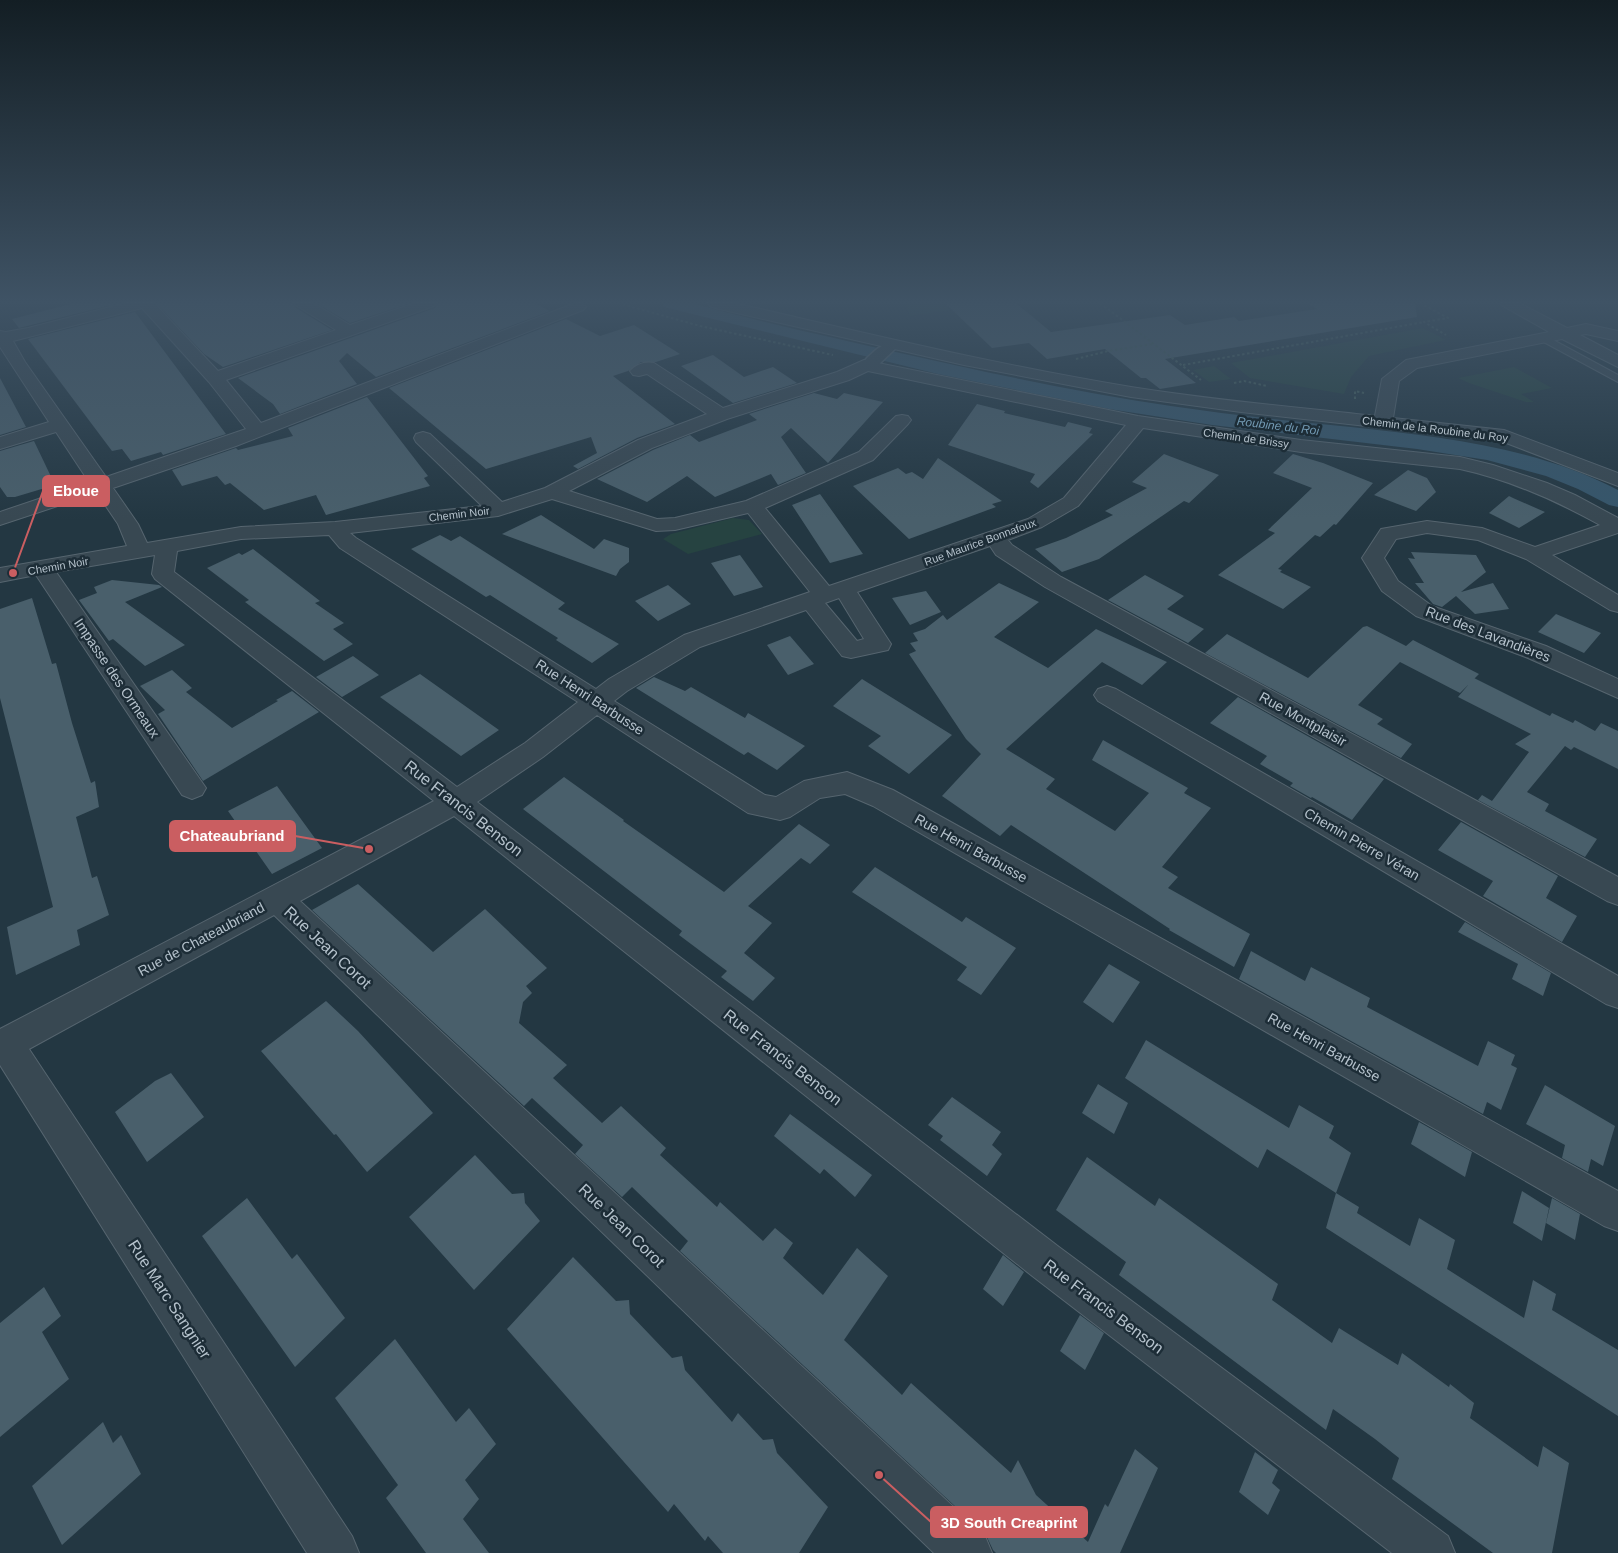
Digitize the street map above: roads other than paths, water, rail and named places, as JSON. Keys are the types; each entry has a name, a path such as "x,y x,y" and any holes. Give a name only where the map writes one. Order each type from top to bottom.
{"street":[{"path":"26,375 128,524 140,551"},
{"path":"214,375 258,431"},
{"path":"216,378 223,375"},
{"path":"0,519 229,442 396,375"},
{"path":"661,375 721,415"},
{"name":"Chemin Noir","path":"0,575 43,569 167,545 241,534 335,528 498,510 552,492 645,444 721,415 844,375"},
{"name":"Chemin de Brissy","path":"918,375 1138,422 1301,446 1460,464 1486,469 1540,487 1568,499 1618,526"},
{"name":"Chemin de la Roubine du Roy","path":"1045,375 1131,392 1241,407 1504,436 1618,480"},
{"path":"1383,422 1389,398 1391,379 1396,375"},
{"path":"552,492 656,524 675,524 753,506 866,456 902,420"},
{"name":"Rue Maurice Bonnafoux","path":"456,802 534,750 618,685 692,641 1035,523 1071,502 1138,422"},
{"path":"0,443 60,424"},
{"path":"423,438 498,510"},
{"path":"753,506 826,595"},
{"path":"1534,554 1618,526"},
{"name":"Rue des Lavandières","path":"1618,605 1534,554 1482,534 1427,527 1389,534 1373,558 1390,586 1424,611 1537,652 1618,689"},
{"name":"Rue Henri Barbusse","path":"335,528 348,543 758,805 780,809 814,788 847,783 883,798 1618,1212"},
{"name":"Rue Montplaisir","path":"995,537 1004,550 1054,582 1618,892"},
{"name":"Rue Francis Benson","path":"167,545 163,574 1045,1261 1431,1553"},
{"name":"Impasse des Ormeaux","path":"43,569 192,788"},
{"name":"Chemin Pierre Véran","path":"1107,695 1618,993"},
{"name":"Rue de Chateaubriand","path":"3,1045 456,802"},
{"name":"Rue Jean Corot","path":"277,898 968,1553"},
{"name":"Rue Marc Sangnier","path":"3,1045 335,1553"}],"waterway":[{"name":"Roubine du Roi","path":"973,375 1052,392 1167,412 1417,442 1487,453 1554,471 1587,484 1618,500"}],"place":[{"name":"Eboue","path":"13,573"},
{"name":"Chateaubriand","path":"369,849"},
{"name":"3D South Creaprint","path":"879,1475"}]}
